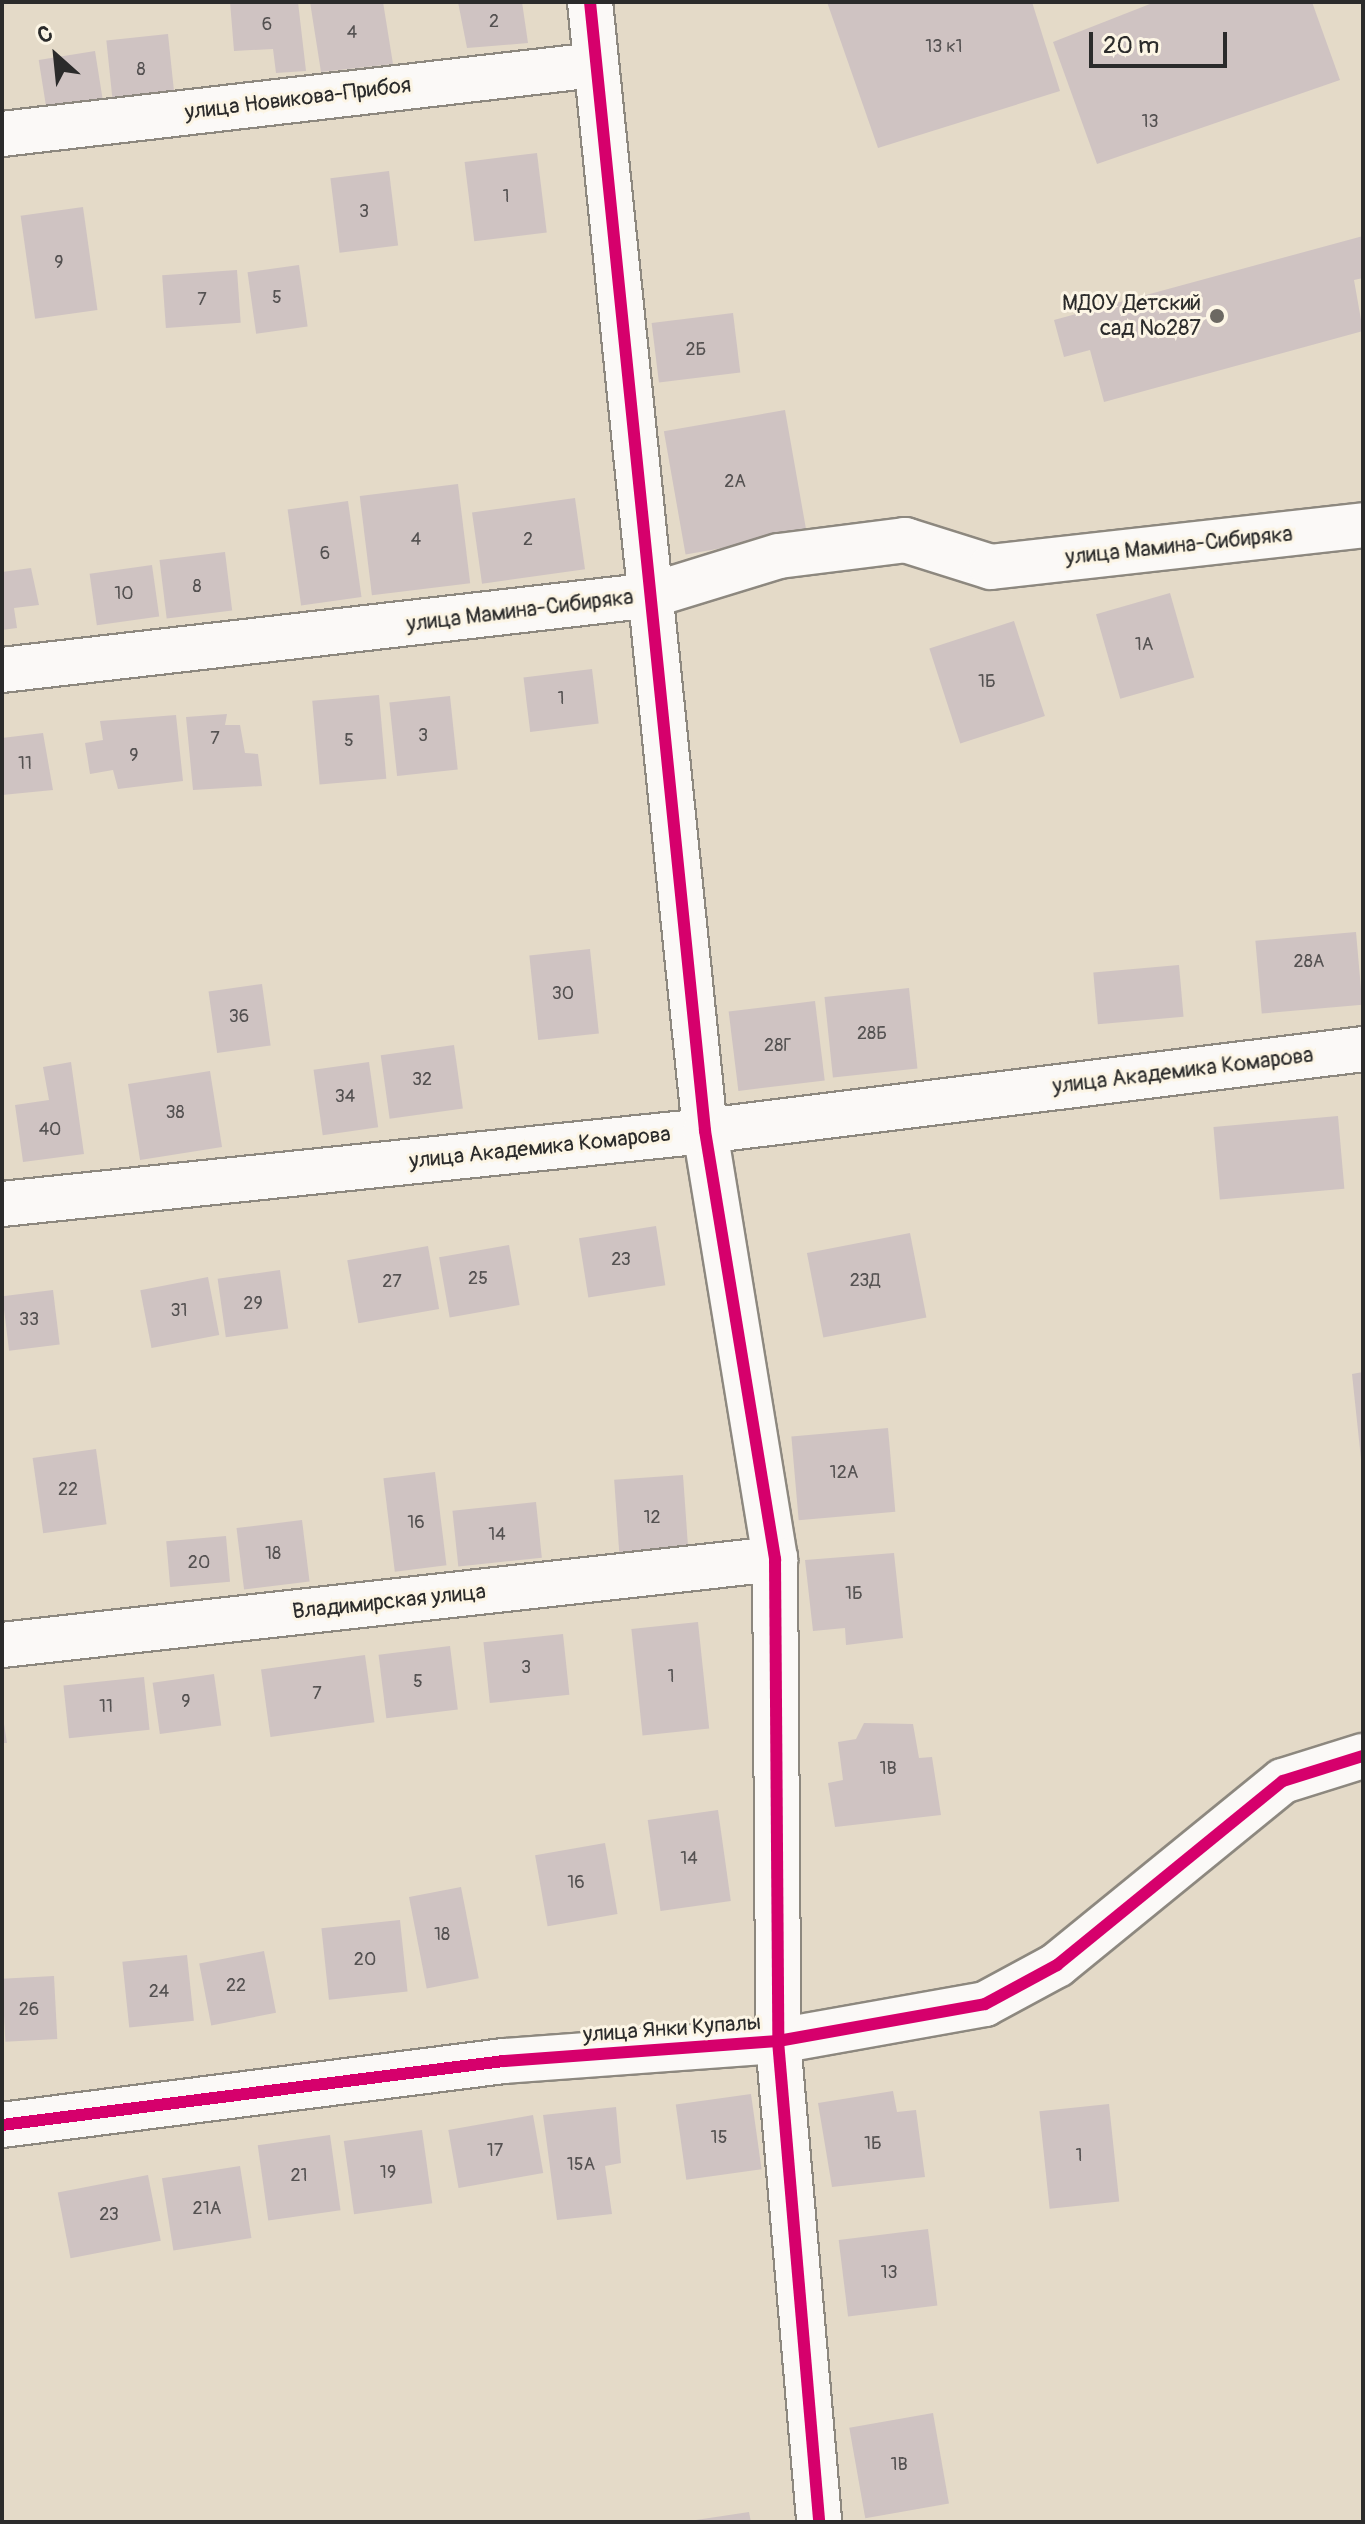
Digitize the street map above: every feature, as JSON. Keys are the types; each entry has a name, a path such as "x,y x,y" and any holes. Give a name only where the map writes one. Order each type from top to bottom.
{"street":[{"path":"590,2 705,1131 775,1559 778,2041 819,2522"},
{"name":"улица Новикова-Прибоя","path":"2,134 595,65"},
{"name":"улица Мамина-Сибиряка","path":"2,670 652,595 779,556 905,540 991,567 1363,525"},
{"name":"улица Академика Комарова","path":"2,1204 705,1131 1363,1049"},
{"name":"Владимирская улица","path":"2,1645 775,1559"},
{"name":"улица Янки Купалы","path":"2,2125 504,2061 778,2041 985,2004 1057,1965 1283,1781 1363,1756"}],"building":[{"path":"230,2 298,2 306,71 276,73 273,49 234,51"},
{"path":"310,2 383,2 393,64 321,72"},
{"path":"458,2 522,2 528,43 467,48"},
{"path":"827,2 1032,2 1060,91 878,148"},
{"path":"1155,2 1312,2 1340,80 1097,164 1053,42"},
{"path":"168,34 175,98 113,104 106,40"},
{"path":"95,51 105,111 48,120 39,60"},
{"path":"537,153 547,232 474,241 465,162"},
{"path":"389,171 398,245 340,253 330,178"},
{"path":"83,207 97,310 35,319 21,216"},
{"name":"МДОУ Детский сад №287","path":"1363,236 1363,278 1354,280 1363,331 1104,402 1090,350 1064,357 1054,320"},
{"path":"299,265 308,326 256,334 248,272"},
{"path":"237,270 241,323 166,328 162,275"},
{"path":"733,313 740,373 659,383 652,323"},
{"path":"785,410 807,533 686,554 664,431"},
{"path":"458,484 470,583 372,595 360,496"},
{"path":"575,498 585,569 482,584 472,512"},
{"path":"348,501 361,597 301,606 288,509"},
{"path":"225,552 232,611 167,619 159,560"},
{"path":"152,565 159,616 97,625 90,574"},
{"path":"31,568 39,605 14,608 17,628 2,630 2,572"},
{"path":"1170,593 1194,678 1120,699 1096,614"},
{"path":"1014,621 1045,716 960,744 929,649"},
{"path":"592,669 599,724 530,732 524,677"},
{"path":"379,695 386,779 320,785 312,701"},
{"path":"450,696 458,770 397,776 389,702"},
{"path":"227,714 225,725 240,725 245,753 258,754 262,786 193,790 186,717"},
{"path":"176,715 183,781 118,789 113,770 90,774 85,743 103,740 100,721"},
{"path":"43,733 53,790 2,795 2,738"},
{"path":"1356,932 1362,1005 1262,1014 1255,941"},
{"path":"590,949 599,1034 538,1040 529,955"},
{"path":"1179,965 1184,1017 1098,1024 1093,972"},
{"path":"262,984 271,1045 217,1053 209,992"},
{"path":"909,988 917,1069 833,1077 824,997"},
{"path":"815,1001 825,1080 738,1091 729,1012"},
{"path":"454,1045 463,1108 390,1119 381,1055"},
{"path":"71,1062 84,1154 23,1162 15,1105 49,1100 43,1067"},
{"path":"369,1062 378,1127 323,1135 314,1070"},
{"path":"210,1071 222,1147 140,1160 128,1084"},
{"path":"1338,1116 1344,1189 1220,1200 1213,1127"},
{"path":"656,1226 665,1285 588,1297 579,1238"},
{"path":"910,1233 926,1317 823,1337 807,1253"},
{"path":"509,1245 520,1305 450,1317 439,1257"},
{"path":"428,1246 439,1309 358,1323 347,1260"},
{"path":"280,1270 288,1328 226,1337 218,1279"},
{"path":"208,1277 219,1335 152,1348 140,1290"},
{"path":"53,1290 60,1345 9,1351 2,1296"},
{"path":"1363,1372 1363,1459 1361,1459 1352,1374"},
{"path":"888,1428 895,1512 799,1520 791,1436"},
{"path":"96,1449 107,1524 43,1533 33,1458"},
{"path":"435,1472 446,1565 395,1572 383,1478"},
{"path":"683,1475 689,1556 620,1561 614,1480"},
{"path":"536,1502 542,1558 458,1566 452,1511"},
{"path":"302,1520 310,1582 244,1590 236,1528"},
{"path":"226,1536 230,1582 170,1587 166,1541"},
{"path":"894,1553 903,1638 846,1645 845,1628 813,1631 805,1560"},
{"path":"698,1622 709,1728 643,1735 631,1629"},
{"path":"563,1634 569,1695 490,1703 483,1642"},
{"path":"450,1646 458,1710 386,1718 379,1655"},
{"path":"365,1655 374,1722 270,1737 261,1670"},
{"path":"214,1674 221,1725 160,1734 153,1683"},
{"path":"144,1677 150,1730 69,1738 63,1685"},
{"path":"864,1723 913,1724 919,1758 932,1757 941,1815 835,1827 828,1783 843,1780 838,1742 856,1739"},
{"path":"4,1724 7,1743 2,1743"},
{"path":"718,1810 731,1901 660,1911 648,1820"},
{"path":"605,1843 618,1914 548,1926 535,1855"},
{"path":"461,1887 479,1978 427,1988 409,1897"},
{"path":"400,1920 408,1992 329,2000 321,1928"},
{"path":"264,1951 276,2013 211,2025 199,1964"},
{"path":"187,1955 194,2021 129,2027 122,1962"},
{"path":"54,1976 57,2039 5,2042 2,1979"},
{"path":"893,2091 897,2112 916,2110 925,2177 832,2187 818,2103"},
{"path":"751,2094 762,2169 686,2180 676,2105"},
{"path":"1109,2104 1119,2201 1050,2209 1039,2111"},
{"path":"616,2107 621,2163 605,2166 612,2214 557,2220 543,2115"},
{"path":"533,2115 543,2173 459,2188 448,2130"},
{"path":"422,2130 432,2203 354,2214 344,2141"},
{"path":"330,2135 341,2210 268,2220 258,2145"},
{"path":"240,2166 251,2238 173,2250 162,2178"},
{"path":"148,2175 161,2241 70,2258 58,2193"},
{"path":"928,2229 937,2305 848,2316 839,2240"},
{"path":"933,2413 949,2504 865,2518 849,2428"},
{"path":"749,2512 751,2522 696,2522 696,2520"}],"cycle path":[{"path":"590,2 705,1131 775,1559 778,2041 819,2522"},
{"path":"2,2125 504,2061 778,2041 985,2004 1057,1965 1283,1781 1363,1756"}],"place":[{"name":"МДОУ Детский сад №287","path":"1217,316"}]}
